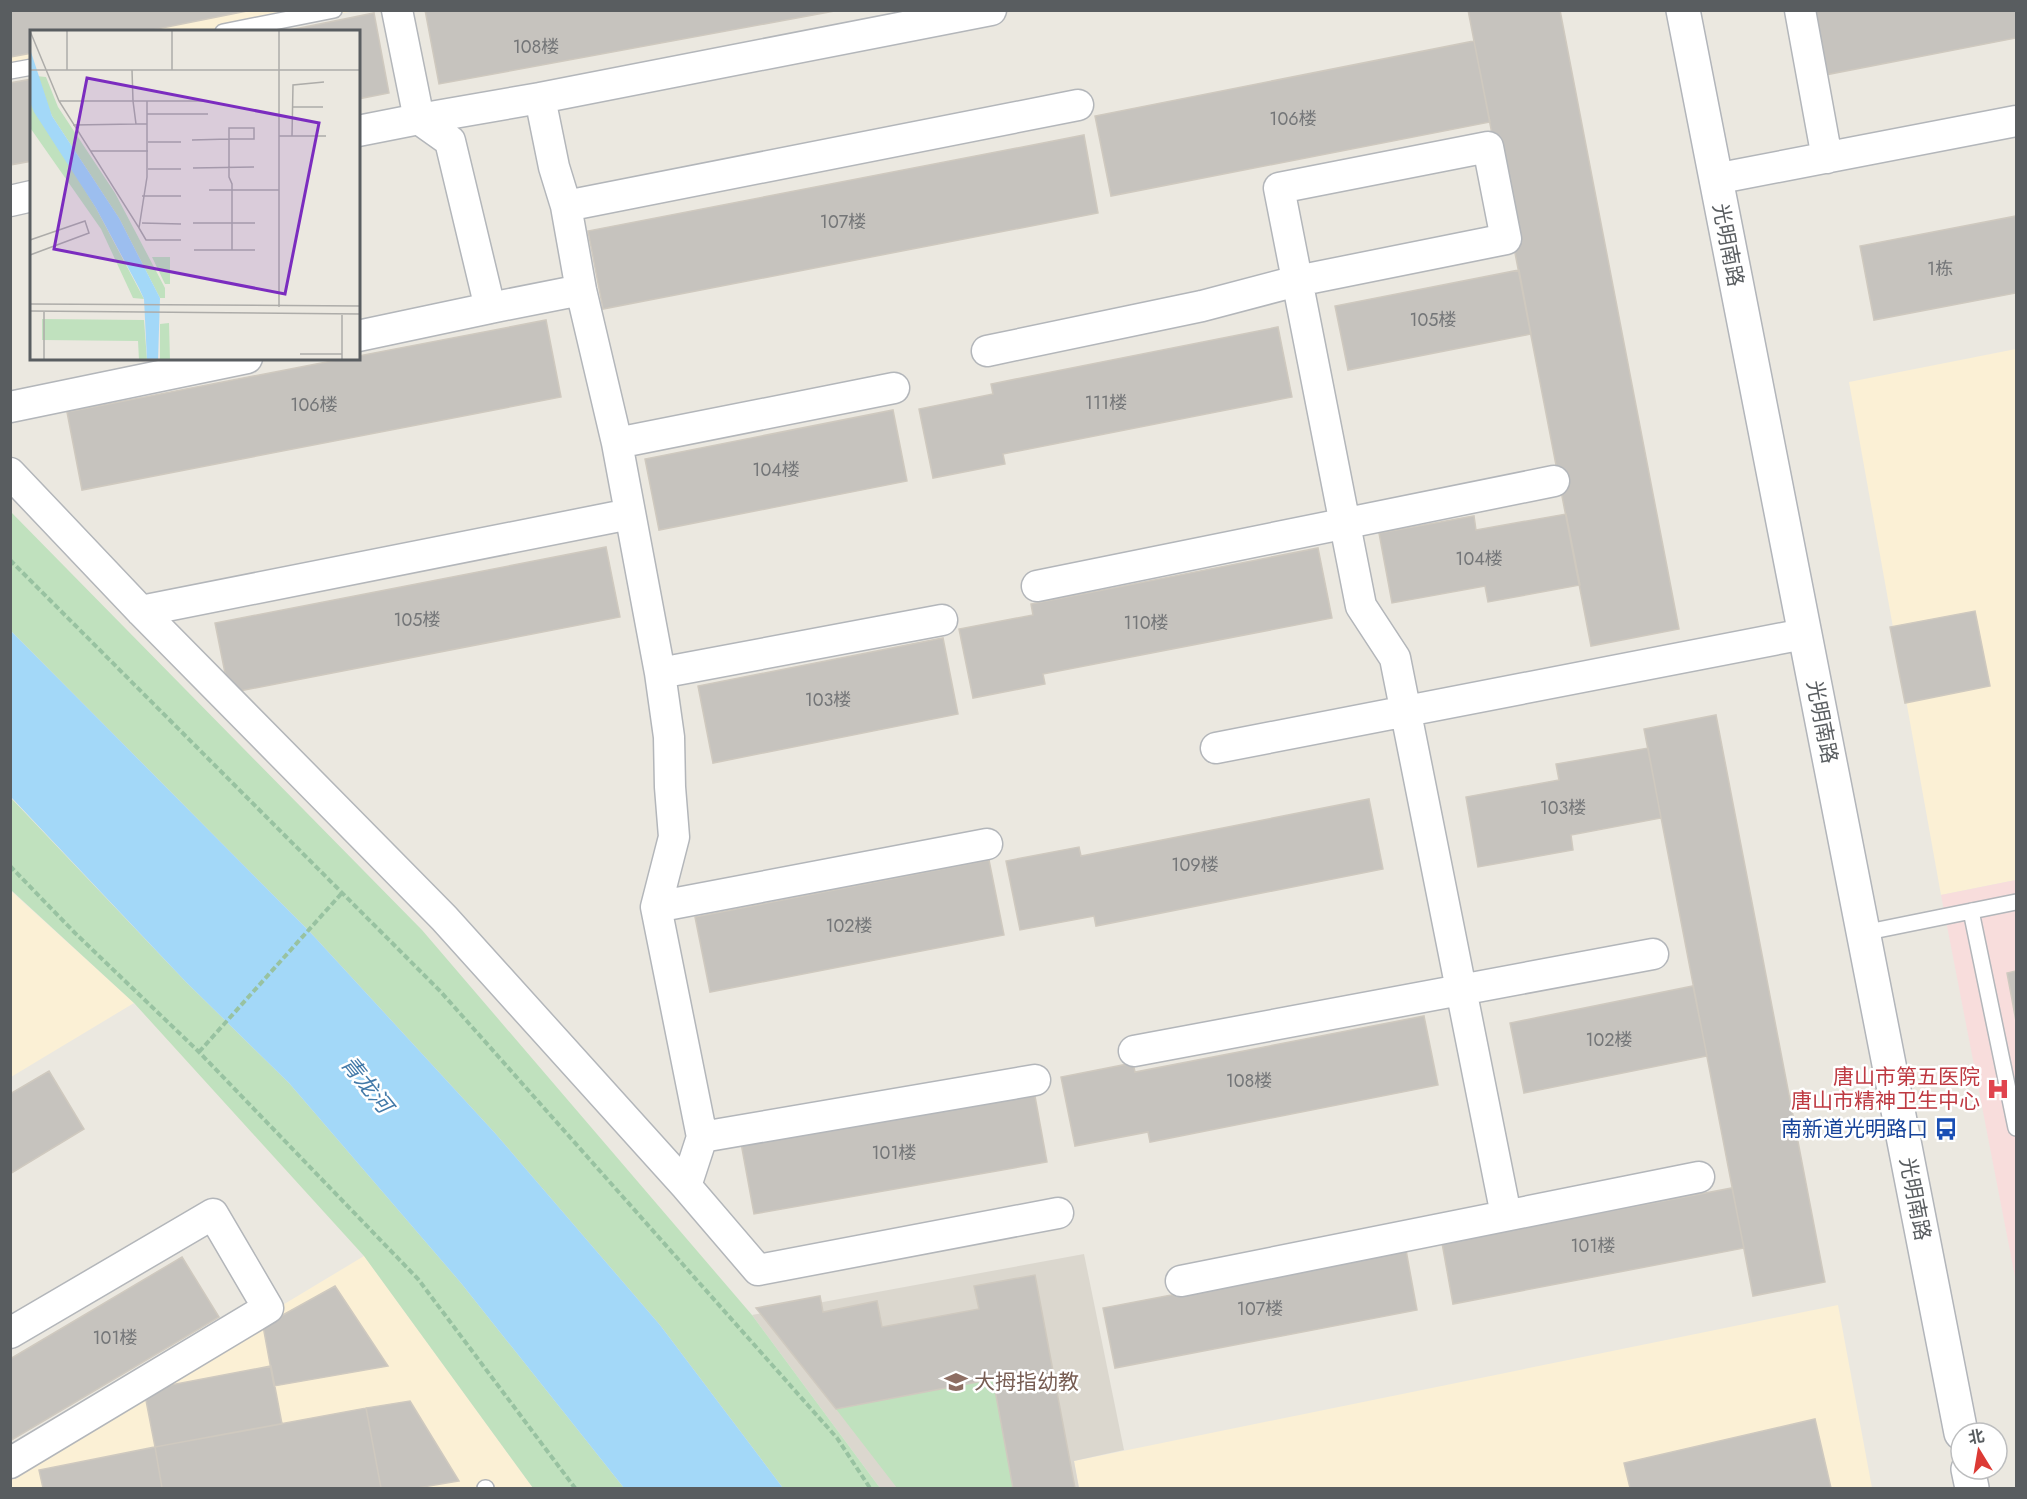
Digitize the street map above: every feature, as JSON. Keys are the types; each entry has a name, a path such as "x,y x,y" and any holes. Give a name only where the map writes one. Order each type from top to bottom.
{"main road":[{"name":"光明南路","path":"1683,10 1959,1421"}],"street":[{"path":"397,10 419,119 450,141 490,308"},
{"path":"360,131 991,10"},
{"path":"1800,10 1827,158"},
{"path":"540,98 554,167 566,206 581,290 616,442 660,673 669,737 674,837 656,907 702,1137 686,1186"},
{"path":"566,206 1078,105"},
{"path":"1715,179 2016,121"},
{"path":"987,351 1202,306 1297,281 1506,239 1488,147 1279,188 1297,281 1344,524 1360,606 1395,657 1506,1215"},
{"path":"10,201 30,196"},
{"path":"360,336 581,290"},
{"path":"10,407 237,360"},
{"path":"616,442 894,388"},
{"path":"10,473 141,611 444,918 686,1186 758,1270 1058,1213"},
{"path":"1037,586 1554,481"},
{"path":"141,611 630,514"},
{"path":"660,673 942,620"},
{"path":"1216,748 1804,634"},
{"path":"656,907 987,843"},
{"path":"1134,1051 1653,954"},
{"path":"702,1137 1035,1080"},
{"path":"1180,1281 1699,1177"},
{"path":"10,1333 213,1214 268,1308 10,1463"}],"lane":[{"path":"233,30 334,10"},
{"path":"10,71 30,67"},
{"path":"1863,933 2016,902"},
{"path":"1971,911 2016,1128"}],"path":[{"path":"10,560 441,992 837,1438 870,1488"},
{"path":"10,866 75,933 199,1052 418,1279 575,1488"},
{"path":"199,1052 341,894"}],"shaded area":[{"path":"11,11 355,11 248,30 30,30 30,71 11,75"},
{"path":"2016,349 2016,880 1941,895 1849,382"},
{"name":"唐山市第五医院 唐山市精神卫生中心","path":"2016,880 2016,1282 1941,895"},
{"path":"10,890 134,1003 11,1077 10,1077"},
{"name":"大拇指幼教","path":"1084,1254 1124,1450 1074,1461 1079,1488 880,1488 752,1315"},
{"path":"364,1256 533,1488 11,1488 11,1469"},
{"path":"1838,1305 1872,1488 1079,1488 1074,1461"}],"green space":[{"path":"10,511 422,930 752,1315 880,1488 783,1488 660,1325 494,1132 310,932 11,631"},
{"path":"10,797 186,982 289,1083 461,1283 624,1488 533,1488 364,1256 134,1003 11,890"},
{"path":"993,1379 1013,1488 897,1488 836,1409"}],"water":[{"name":"青龙河","path":"11,631 310,932 494,1132 660,1325 783,1488 624,1488 461,1283 289,1083 186,982 11,797"}],"building":[{"path":"10,10 252,10 152,30 30,30 30,53 10,57"},
{"path":"425,10 840,10 439,84"},
{"path":"1468,10 1560,10 1679,629 1591,646"},
{"path":"1812,10 2016,10 2016,38 1825,75"},
{"path":"374,13 389,93 360,99 360,30 290,30"},
{"path":"1474,41 1490,122 1111,196 1095,116"},
{"path":"30,79 30,161 10,165 10,83"},
{"path":"1084,135 1098,213 603,309 588,231"},
{"path":"2016,216 2016,293 1874,320 1860,246"},
{"path":"1519,270 1531,334 1348,370 1335,306"},
{"path":"546,320 561,397 82,490 67,412 337,360 360,360 360,356"},
{"path":"1278,327 1292,397 1003,454 1005,464 933,478 919,409 993,394 991,384"},
{"path":"893,410 907,481 659,530 645,459"},
{"path":"1566,514 1580,585 1488,602 1485,586 1392,603 1379,533 1474,516 1476,530"},
{"path":"606,547 620,617 229,693 215,623"},
{"path":"1318,548 1332,618 1043,674 1045,684 973,698 959,629 1033,615 1031,604"},
{"path":"1975,611 1990,686 1905,703 1890,627"},
{"path":"943,638 958,714 713,763 698,686"},
{"path":"1716,715 1825,1282 1753,1296 1644,729"},
{"path":"1648,748 1661,818 1571,835 1573,850 1478,867 1466,797 1559,780 1556,764"},
{"path":"1369,799 1383,869 1096,926 1094,916 1020,930 1006,861 1079,847 1081,856"},
{"path":"989,860 1004,935 710,992 695,917"},
{"path":"2016,971 2016,1021 2007,973"},
{"path":"1693,986 1707,1056 1524,1093 1510,1023"},
{"path":"1424,1016 1438,1085 1150,1142 1148,1132 1075,1146 1061,1077 1133,1063 1135,1072"},
{"path":"49,1071 84,1129 10,1174 10,1094"},
{"path":"1034,1091 1047,1162 754,1214 741,1143"},
{"path":"1732,1188 1744,1248 1453,1304 1442,1243"},
{"path":"1406,1250 1417,1310 1115,1368 1103,1308"},
{"path":"182,1257 219,1317 10,1441 10,1359"},
{"path":"1035,1275 1075,1488 1013,1488 993,1379 836,1409 756,1308 820,1296 823,1312 877,1301 882,1327 979,1309 974,1286"},
{"path":"335,1286 388,1366 274,1386 263,1326"},
{"path":"271,1366 282,1424 155,1447 144,1390"},
{"path":"410,1401 459,1481 417,1488 381,1488 366,1408"},
{"path":"366,1408 381,1488 162,1488 155,1447"},
{"path":"1815,1419 1831,1488 1630,1488 1624,1463"},
{"path":"155,1447 162,1488 43,1488 39,1470"}],"place":[{"name":"唐山市第五医院 唐山市精神卫生中心","path":"1998,1089"},
{"name":"南新道光明路口","path":"1946,1129"},
{"name":"大拇指幼教","path":"956,1382"}]}
